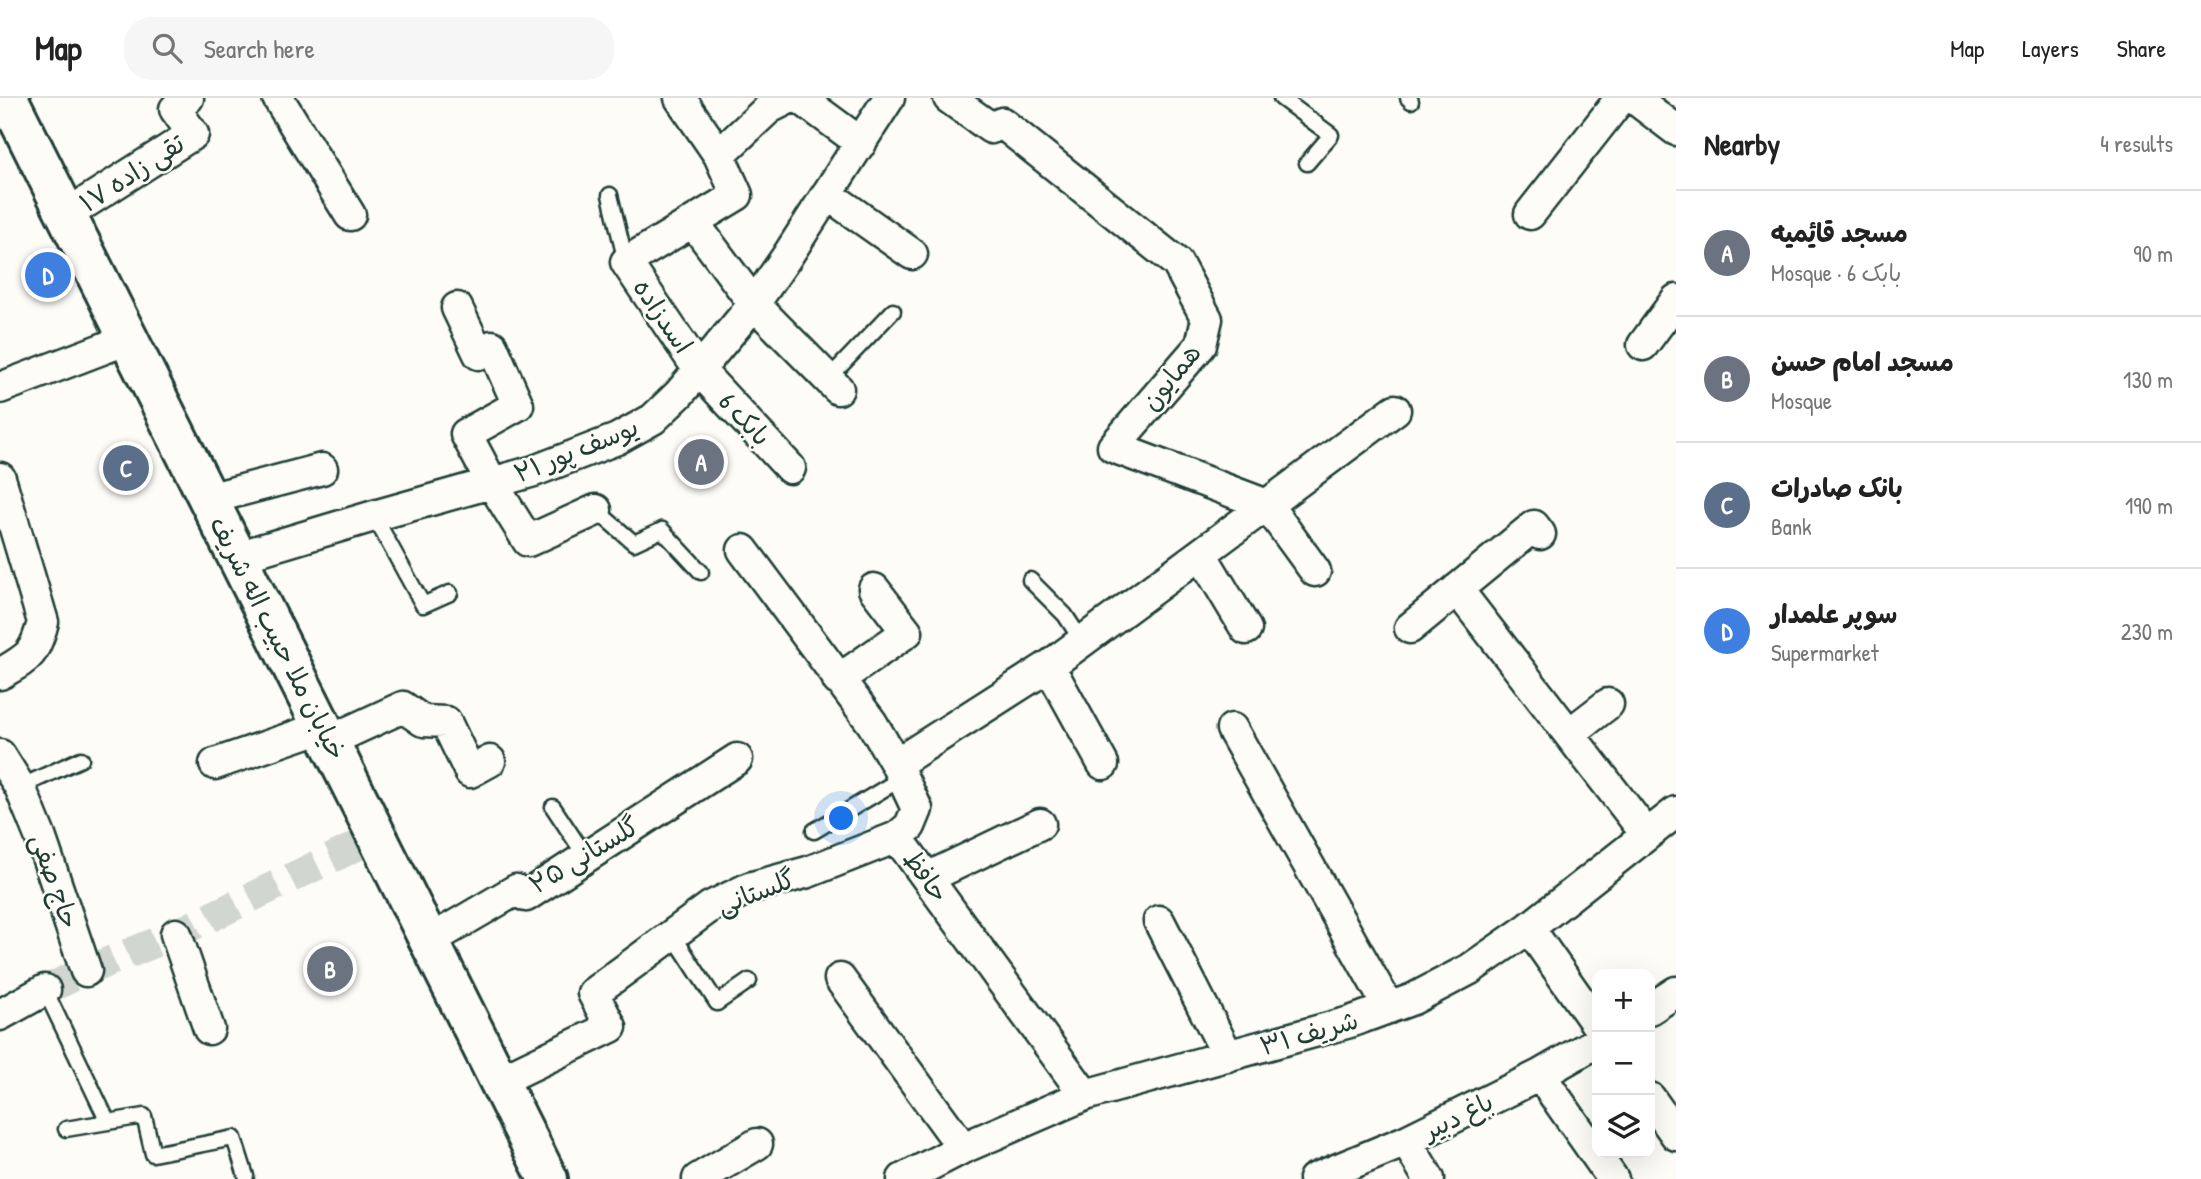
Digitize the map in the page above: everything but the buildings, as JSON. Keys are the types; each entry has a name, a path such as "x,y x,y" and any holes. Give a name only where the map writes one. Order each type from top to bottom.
{"main road":[{"name":"خیابان ملا حبیب اله شریف","path":"8,98 548,1179"}],"street":[{"name":"تقی زاده ۱۷","path":"66,215 193,134 175,109 188,98"},
{"path":"278,98 350,215"},
{"path":"626,262 737,195 719,155 680,98"},
{"path":"719,155 769,108 789,98"},
{"path":"800,98 861,143"},
{"name":"یوسف پور ۲۱","path":"237,557 534,471 636,430 666,407 754,304 888,98"},
{"name":"همایون","path":"949,98 992,128 1002,122 1178,263 1208,318 1201,345 1114,447 1267,505"},
{"path":"1530,214 1621,98"},
{"path":"827,194 912,254"},
{"path":"693,222 754,304 833,383"},
{"name":"اسدزاده","path":"626,262 699,370"},
{"path":"1643,345 1676,300"},
{"path":"457,308 479,354 492,346 518,405 466,434 528,541 596,510"},
{"path":"0,388 128,339"},
{"name":"بابک 6","path":"699,370 790,468"},
{"path":"899,771 1049,666 1395,410"},
{"path":"208,499 322,469"},
{"path":"0,674 29,657 43,622 2,489"},
{"path":"1267,505 1315,570"},
{"path":"1410,628 1534,526 1540,534"},
{"name":"حافظ","path":"743,550 872,723 899,771 917,809 910,826 897,836 1085,1095"},
{"path":"1201,554 1246,629"},
{"path":"838,680 907,632 874,589"},
{"path":"1458,589 1647,835"},
{"path":"1049,666 1103,764"},
{"path":"1569,734 1608,704"},
{"path":"215,764 326,734 403,706 423,721 446,722 471,772 490,761"},
{"path":"1233,729 1389,1009"},
{"name":"حاج صفی","path":"0,755 20,788 40,836 86,971"},
{"name":"گلستانی ۲۵","path":"429,941 516,890 526,896 737,759"},
{"name":"شریف ۳۱","path":"903,1179 963,1148 1085,1095 1350,1022 1389,1009 1442,985 1529,928 1676,812"},
{"path":"928,878 1040,824"},
{"name":"گلستانی","path":"499,1081 611,1027 593,993 710,907 749,888 808,872 897,836"},
{"path":"1159,921 1228,1056"},
{"path":"1529,928 1592,1018"},
{"path":"176,934 209,1029"},
{"path":"840,979 963,1148"},
{"path":"0,1015 45,990"},
{"path":"1655,1006 1676,992"},
{"name":"باغ دبیر","path":"1314,1179 1406,1141 1540,1075 1592,1045"},
{"path":"1540,1075 1613,1179"},
{"path":"1655,1105 1676,1135"},
{"path":"1406,1141 1429,1179"},
{"path":"698,1179 757,1144"}],"lane":[{"path":"1281,98 1299,103 1331,135 1307,163"},
{"path":"610,195 626,262"},
{"path":"833,383 892,311"},
{"path":"596,510 634,543 662,530 701,572"},
{"path":"374,516 423,605 450,593"},
{"path":"1031,580 1065,615 1082,641"},
{"path":"20,788 81,759"},
{"path":"814,831 899,771"},
{"path":"554,807 586,857"},
{"path":"673,935 717,1003 749,981"},
{"path":"45,990 108,1122"},
{"path":"66,1129 144,1116 153,1154 234,1138 246,1176"}],"tunnel":[{"path":"45,990 176,934 377,836"}],"place":[{"name":"سوپر علمدار","path":"48,275"},
{"name":"مسجد قایٔمیه","path":"701,462"},
{"name":"بانک صادرات","path":"126,468"},
{"name":"مسجد امام حسن","path":"330,969"}]}
